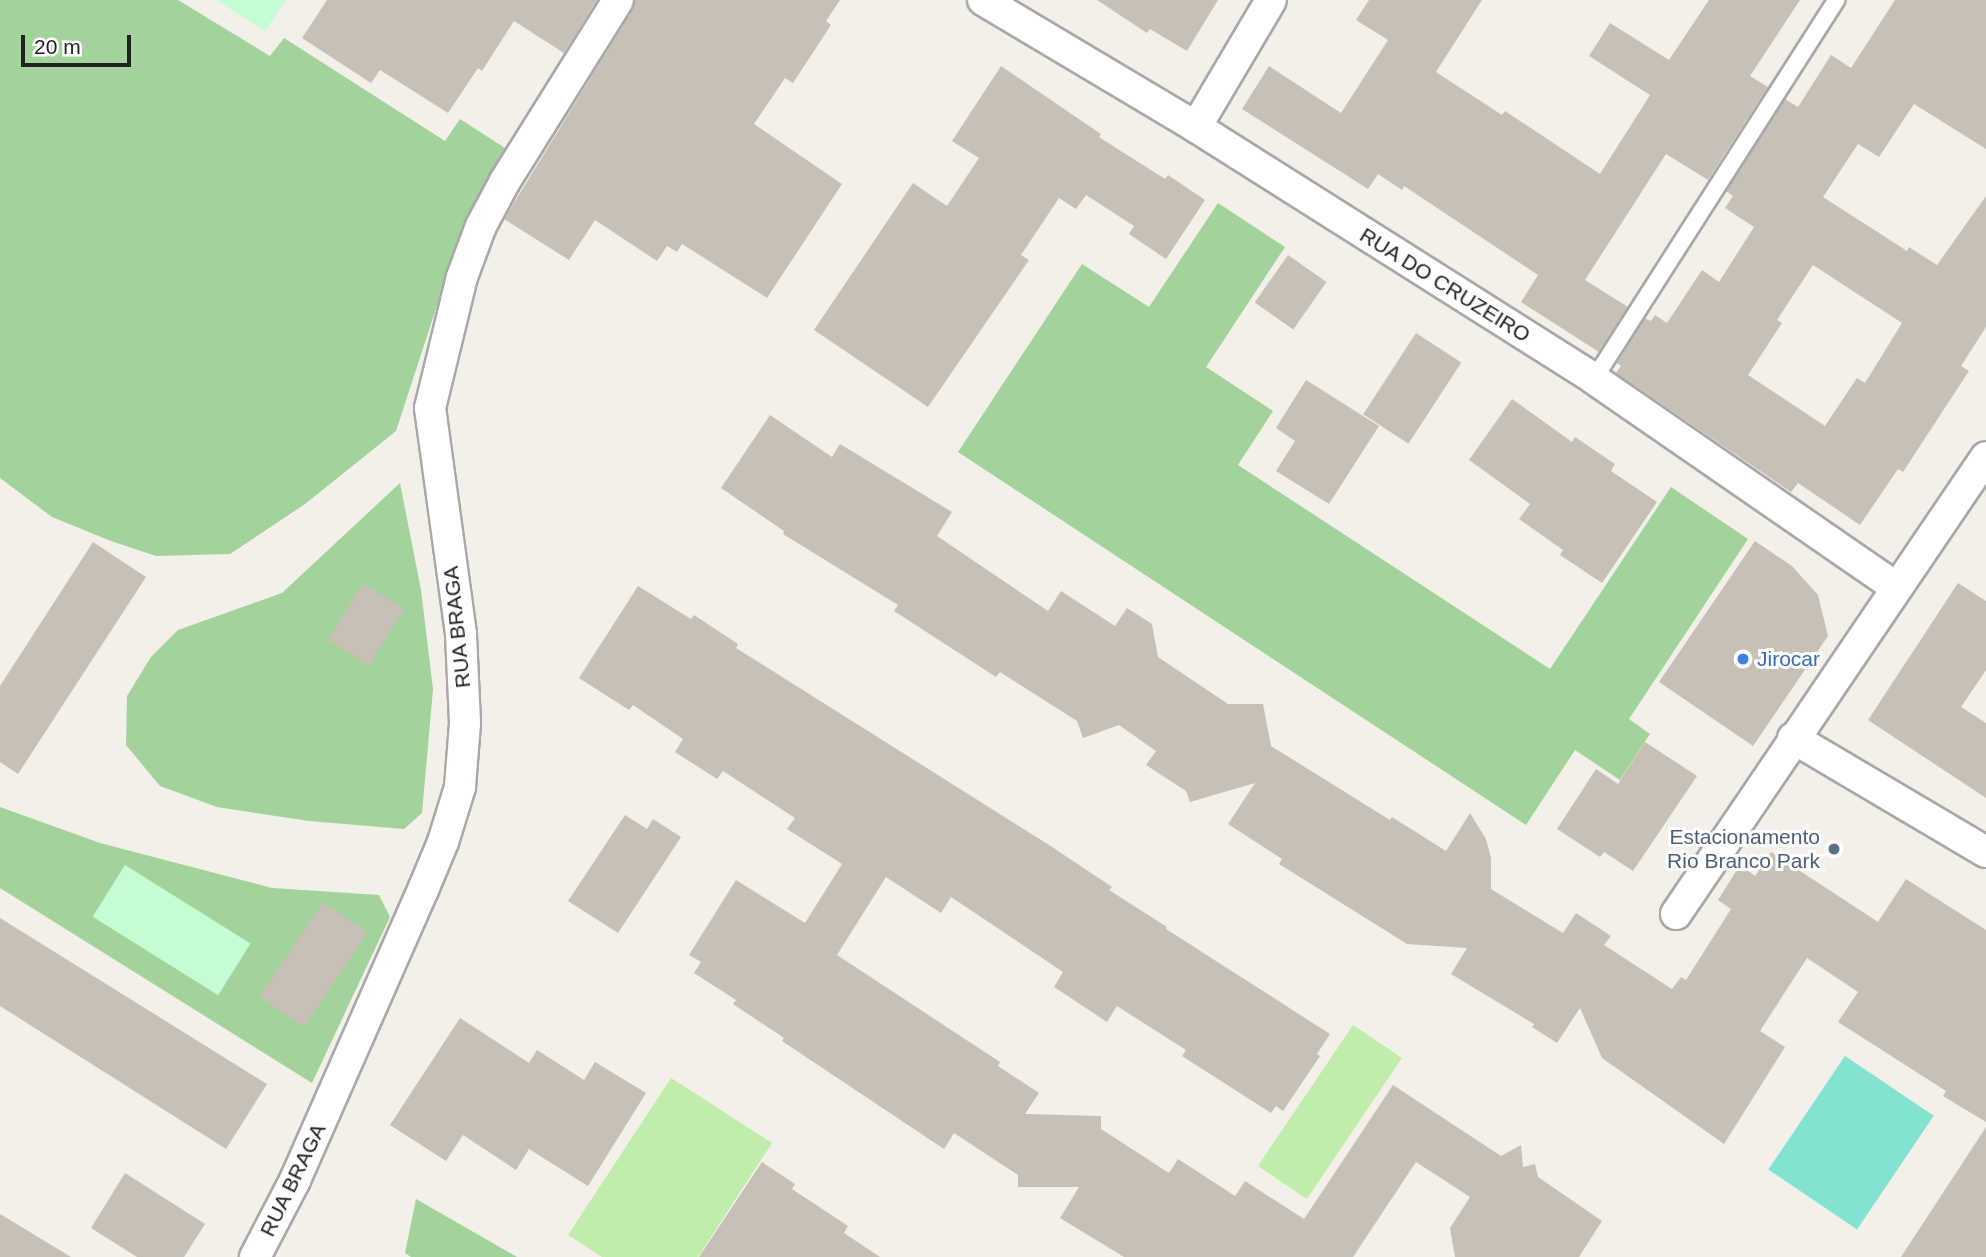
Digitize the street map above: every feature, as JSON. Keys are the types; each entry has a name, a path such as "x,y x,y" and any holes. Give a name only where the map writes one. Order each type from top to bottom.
{"street":[{"name":"RUA BRAGA","path":"256,1257 295,1180 423,890 443,842 460,787 466,723 461,634 430,408 462,277 481,226 499,192 618,0"},
{"name":"RUA DO CRUZEIRO","path":"983,0 1196,127 1594,379 1896,587"},
{"path":"1196,127 1271,0"},
{"path":"1676,914 1986,457"},
{"path":"1793,738 1986,852"}],"lane":[{"path":"1594,379 1836,0"}],"green space":[{"path":"0,0 178,0 270,56 284,38 445,141 460,119 508,150 464,223 396,431 305,504 230,554 156,556 52,517 0,478"},
{"path":"216,0 286,0 265,31"},
{"path":"1218,203 1285,247 1206,367 1273,411 1238,465 1550,669 1671,487 1748,539 1629,719 1650,734 1620,780 1575,750 1526,825 958,452 1082,264 1149,307"},
{"path":"400,483 421,590 433,689 422,813 404,829 309,821 217,807 160,786 126,745 127,696 151,657 178,630 282,593"},
{"path":"0,807 100,843 272,888 379,895 390,917 312,1083 0,888"},
{"path":"125,865 251,943 218,995 93,917"},
{"path":"1353,1025 1402,1058 1307,1199 1258,1166"},
{"path":"671,1078 772,1143 698,1257 602,1257 568,1235"},
{"path":"416,1199 517,1257 411,1257 405,1253"}],"shaded area":[{"path":"1845,1056 1934,1116 1857,1229 1768,1170"}],"building":[{"path":"327,0 597,0 564,53 514,21 482,71 478,68 448,113 380,70 371,83 302,38"},
{"path":"635,0 840,0 826,21 831,25 793,83 785,78 754,124 842,184 767,298 682,244 677,252 667,246 657,261 595,220 569,260 504,219 633,9"},
{"path":"1097,0 1218,0 1187,51 1150,29 1147,33"},
{"path":"1369,0 1482,0 1436,72 1502,115 1505,111 1600,174 1650,95 1589,56 1610,23 1669,60 1709,0 1800,0 1750,76 1768,87 1708,180 1666,154 1585,280 1628,307 1599,352 1521,302 1538,275 1404,186 1402,190 1378,174 1368,189 1242,109 1269,66 1341,113 1388,40 1356,20"},
{"path":"1895,0 1986,0 1986,149 1914,104 1879,157 1858,144 1823,197 1907,251 1909,247 1937,265 1986,196 1986,327 1961,366 1969,371 1903,472 1898,469 1860,525 1798,483 1791,492 1616,373 1621,366 1617,363 1645,318 1651,321 1655,315 1667,323 1702,270 1719,282 1754,227 1725,208 1733,196 1726,191 1785,99 1798,107 1831,55 1851,68","holes":["1813,265 1902,323 1865,383 1857,378 1825,426 1748,375 1782,323 1777,320"]},
{"path":"1001,66 1101,134 1099,137 1165,179 1168,175 1205,200 1166,259 1129,234 1134,226 1086,195 1076,209 1059,198 1021,255 1029,260 928,407 814,330 913,183 947,206 979,158 952,141"},
{"path":"1288,255 1327,282 1293,329 1255,303"},
{"path":"1416,333 1461,362 1408,444 1363,414"},
{"path":"1306,380 1379,426 1329,504 1276,471 1295,441 1276,428"},
{"path":"1512,399 1572,442 1575,437 1615,464 1611,471 1657,502 1602,583 1560,555 1563,550 1519,519 1530,504 1469,460"},
{"path":"770,415 832,457 840,444 952,512 937,536 1048,611 1061,591 1115,626 1127,608 1152,624 1158,657 1228,704 1263,704 1271,746 1390,820 1392,817 1446,851 1470,813 1486,839 1491,858 1491,889 1563,933 1576,913 1611,936 1604,945 1672,989 1681,977 1686,980 1731,909 1718,900 1740,865 1755,876 1771,852 1878,922 1906,879 1986,930 1986,1122 1943,1096 1946,1091 1838,1022 1858,992 1807,958 1760,1031 1785,1047 1724,1144 1602,1058 1580,1008 1557,1043 1532,1027 1534,1024 1451,974 1467,948 1407,944 1279,864 1282,859 1228,824 1255,783 1190,802 1186,791 1146,765 1156,751 1119,725 1083,738 1077,721 1000,672 996,677 894,611 898,605 783,534 784,531 721,488"},
{"name":"Jirocar","path":"1755,541 1792,566 1818,595 1828,636 1753,746 1659,682"},
{"path":"93,542 146,577 18,774 0,762 0,686"},
{"path":"363,583 405,609 369,666 327,640"},
{"path":"1958,583 1986,601 1986,670 1961,707 1986,723 1986,798 1868,720"},
{"path":"638,586 691,619 694,615 738,644 736,648 1046,843 1112,887 1109,890 1167,927 1166,929 1330,1034 1317,1054 1320,1056 1283,1111 1276,1106 1271,1113 1182,1056 1186,1050 1117,1006 1107,1022 1054,987 1063,972 951,897 941,913 886,877 837,955 1000,1062 998,1066 1039,1093 1025,1114 1101,1116 1101,1129 1169,1173 1178,1159 1235,1196 1245,1181 1304,1219 1393,1085 1501,1156 1521,1145 1523,1167 1535,1164 1538,1177 1602,1221 1579,1257 1455,1257 1450,1228 1470,1197 1416,1162 1353,1257 1124,1257 1060,1218 1079,1187 1018,1187 1018,1175 954,1133 944,1149 782,1041 784,1038 733,1004 736,1000 694,973 701,962 689,955 736,880 805,923 842,864 787,829 795,818 723,771 717,779 675,752 683,739 633,705 629,710 579,678"},
{"path":"1645,742 1697,776 1633,871 1604,852 1600,857 1557,829 1596,769 1618,784"},
{"path":"625,815 647,829 653,819 681,837 618,933 568,901"},
{"path":"323,902 368,932 304,1027 259,997"},
{"path":"0,918 267,1084 226,1149 0,1006"},
{"path":"460,1018 529,1063 537,1050 584,1080 595,1062 646,1093 588,1186 529,1149 516,1170 463,1135 446,1161 390,1125"},
{"path":"1986,1127 1986,1257 1901,1257"},
{"path":"762,1162 795,1184 792,1189 848,1226 844,1233 880,1257 699,1257"},
{"path":"125,1173 205,1224 184,1257 137,1257 91,1228"},
{"path":"0,1214 71,1257 0,1257"}],"place":[{"name":"Jirocar","path":"1743,659"},
{"name":"Estacionamento Rio Branco Park","path":"1834,849"}]}
